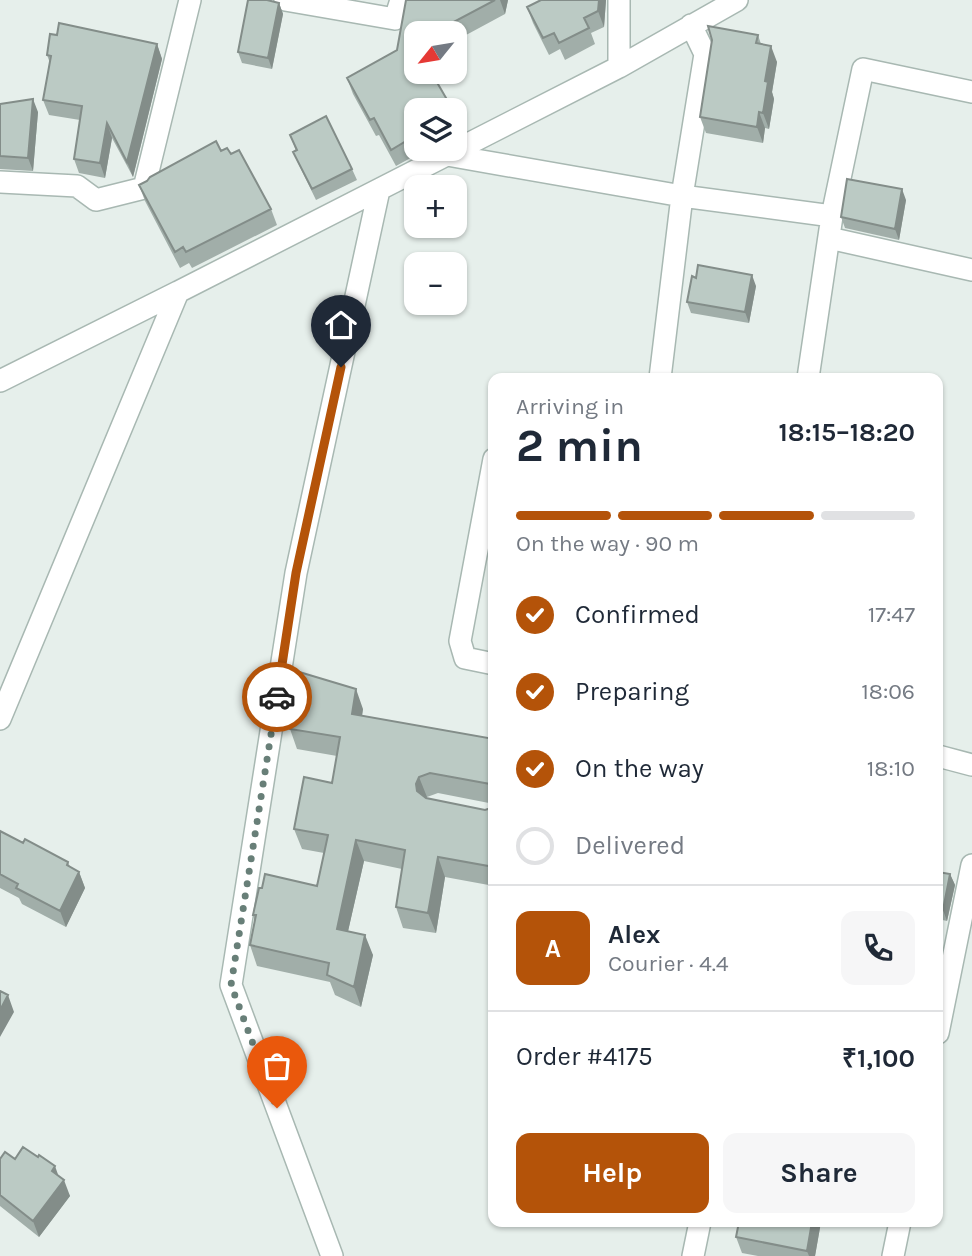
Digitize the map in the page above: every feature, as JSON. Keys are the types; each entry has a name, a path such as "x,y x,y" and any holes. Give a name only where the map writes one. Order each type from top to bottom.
{"street":[{"path":"0,181 77,186 96,200 144,188 190,0"},
{"path":"285,0 395,19 401,0"},
{"path":"619,0 619,67"},
{"path":"467,145 619,67 737,0"},
{"path":"661,373 682,196 705,54 691,25"},
{"path":"809,373 832,216 863,69 972,92"},
{"path":"467,158 682,196 832,216"},
{"path":"0,381 435,161"},
{"path":"332,1256 231,985 296,573 379,190"},
{"path":"829,238 972,271"},
{"path":"0,719 178,292"},
{"path":"488,491 460,641 465,658 488,663"},
{"path":"943,756 972,765"},
{"path":"943,1008 972,864"},
{"path":"693,1256 699,1227"},
{"path":"893,1256 899,1227"}],"building":[{"path":"248,0 279,3 268,58 238,52"},
{"path":"406,0 495,0 456,21 404,21 404,84 438,84 446,98 404,98 404,142 391,150 374,118 370,120 347,78 397,50"},
{"path":"541,0 599,0 598,11 584,18 589,28 559,43 554,33 543,38 527,7"},
{"path":"59,23 157,44 127,162 107,123 100,163 74,159 82,106 43,100 51,56 47,55 50,34 57,35"},
{"path":"708,26 758,35 756,43 771,46 763,113 759,112 757,127 700,117 712,40"},
{"path":"33,99 28,158 0,156 0,104"},
{"path":"326,116 352,169 312,189 293,152 297,150 290,135"},
{"path":"216,141 221,151 227,148 231,154 239,150 271,209 186,252 183,247 175,252 139,185"},
{"path":"847,179 902,189 895,229 841,217"},
{"path":"698,265 752,275 745,312 687,302 692,276 696,278"},
{"path":"286,668 356,689 352,714 488,738 488,784 430,773 419,777 416,784 417,791 426,798 488,809 488,866 438,857 428,913 396,907 405,850 356,840 337,929 365,935 354,987 327,975 329,963 250,945 256,915 253,915 265,874 317,886 328,835 294,829 304,777 332,783 340,737 290,729"},
{"path":"0,831 23,843 25,839 68,862 67,865 79,872 60,911 16,888 18,884 0,874"},
{"path":"943,873 950,874 943,910"},
{"path":"0,991 8,995 0,1010"},
{"path":"23,1147 55,1166 52,1171 64,1180 33,1221 0,1195 0,1159 5,1152 15,1159"},
{"path":"738,1227 811,1227 807,1251 736,1237"}],"way so far":[{"path":"277,697 231,985 277,1108"}],"route":[{"path":"277,697 296,573 341,367"}]}
